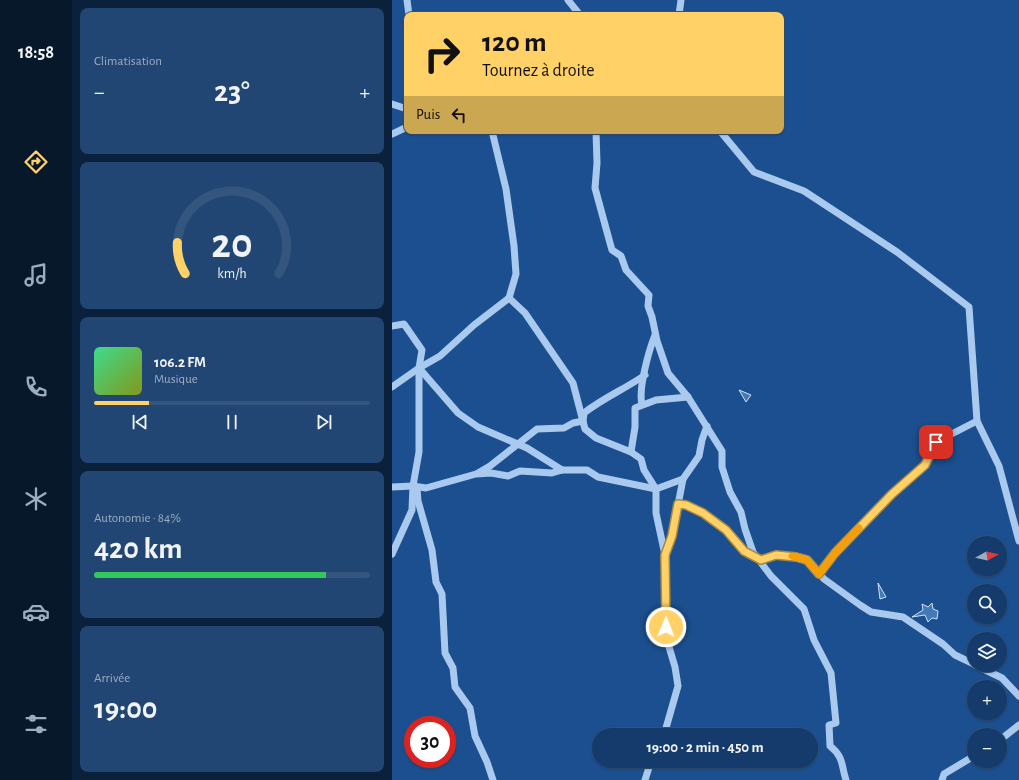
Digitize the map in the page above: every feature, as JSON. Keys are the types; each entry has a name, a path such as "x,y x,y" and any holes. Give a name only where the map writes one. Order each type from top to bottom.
{"street":[{"path":"407,0 409,12"},
{"path":"568,0 578,12"},
{"path":"679,12 681,0"},
{"path":"392,104 404,108"},
{"path":"392,134 404,128"},
{"path":"392,387 419,368 440,356 474,325 509,298 516,274 514,246 506,189 493,134"},
{"path":"596,134 596,197 612,250 621,256 626,270 650,295 648,306 652,317 655,335 668,373 688,397 722,451 722,467 730,492 741,512 753,552 761,560 771,576 804,609 814,640 831,673 836,723 829,725 830,746 838,752 846,780"},
{"path":"722,134 754,172 804,191 897,252 969,307 977,421 999,466 1019,541"},
{"path":"509,298 525,313 573,383 585,430 596,438 631,452 641,460 644,470 656,489 656,513 665,555 667,640 675,667 678,686 666,728"},
{"path":"392,326 404,324 422,350 419,368 418,452 412,510 392,554"},
{"path":"642,404 640,396 650,348 655,335"},
{"path":"419,368 458,413 478,427 517,444 562,470"},
{"path":"583,421 584,413 598,402 645,375"},
{"path":"631,452 635,427 635,408 642,404 656,400 688,397"},
{"path":"476,474 490,466 537,428 564,428 573,423 583,421"},
{"path":"819,574 835,553 892,494 925,465 936,442 977,421"},
{"path":"665,555 672,536 683,479 699,456 702,440 707,426"},
{"path":"392,487 415,486 426,488 476,474 492,473 508,476 520,471 552,472 562,470 587,470 598,477 656,489 683,479"},
{"path":"415,486 432,550 434,577 442,594 445,653 453,668 455,687 470,708 475,736 488,762 493,780"},
{"path":"678,504 686,505 703,513 726,530 744,551 761,560 776,555 796,557 807,560 819,574 834,587 872,612 903,617 943,644 955,655 967,661"},
{"path":"990,672 1002,678 1019,696"},
{"path":"1007,734 1019,725"},
{"path":"942,780 944,774 967,760"},
{"path":"644,780 648,768"}],"building":[{"path":"739,390 751,395 746,402"},
{"path":"878,583 886,597 880,599"},
{"path":"932,603 933,609 938,611 937,619 932,618 928,622 925,615 912,617 923,610 922,604 928,607"}],"slow traffic":[{"path":"792,556 807,560 819,574 835,553 859,528"}],"route":[{"path":"666,627 667,586 664,566 665,555 672,536 678,504 686,505 703,513 726,530 744,551 761,560 766,560 776,555 796,557 807,560 819,574 835,553 892,494 925,465 936,442"}]}
